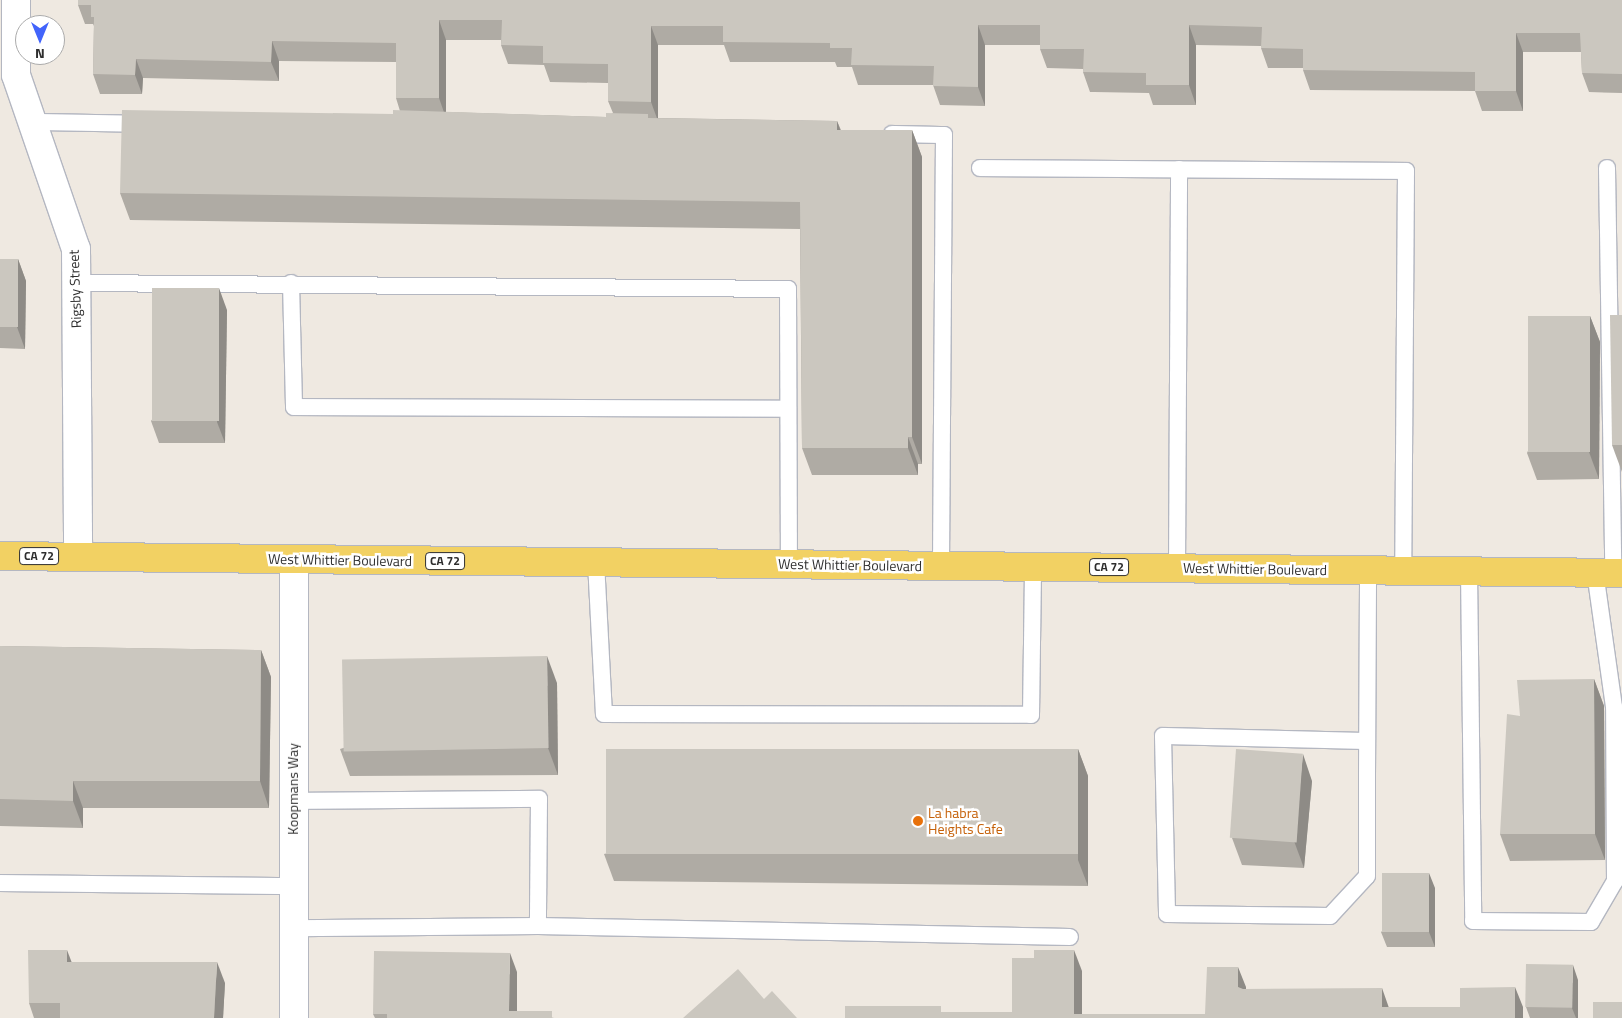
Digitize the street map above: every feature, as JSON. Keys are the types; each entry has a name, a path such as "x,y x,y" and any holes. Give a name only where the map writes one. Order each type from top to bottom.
{"main road":[{"name":"CA 72","path":"0,556 78,557"},
{"name":"West Whittier Boulevard","path":"78,557 1610,572"}],"street":[{"name":"Rigsby Street","path":"16,0 16,75 76,249 78,557"},
{"name":"Koopmans Way","path":"294,560 294,1018"}],"lane":[{"path":"32,122 161,124"},
{"path":"875,134 944,135 941,565"},
{"path":"980,168 1406,171 1402,570"},
{"path":"1177,568 1179,168"},
{"path":"1469,570 1473,921 1591,922 1615,881 1614,707 1610,572 1607,168"},
{"path":"76,283 291,283 788,289 786,409 790,564"},
{"path":"291,283 294,407 786,409"},
{"path":"596,562 604,714 1031,715 1033,567"},
{"path":"1367,740 1163,736 1167,914 1330,916 1367,876 1368,570"},
{"path":"293,801 539,799 538,926"},
{"path":"0,883 293,886"},
{"path":"293,928 538,926 1070,937"}],"building":[{"path":"78,0 1622,0 1622,74 1582,73 1580,33 1516,33 1516,91 1475,91 1475,72 1303,70 1303,49 1261,48 1262,27 1189,25 1189,85 1146,85 1146,73 1083,72 1084,49 1040,49 1040,25 978,25 978,87 933,86 934,66 851,65 852,48 830,48 830,43 723,42 723,26 651,26 651,102 608,101 608,64 543,63 543,46 501,45 502,20 439,20 439,98 396,98 396,43 272,41 271,62 136,59 135,75 93,74 94,17 91,17 91,5 78,5"},
{"path":"122,110 393,114 393,110 606,117 606,113 648,114 648,118 837,121 837,130 912,130 912,437 908,437 908,448 802,448 800,202 120,193"},
{"path":"0,259 18,259 18,327 0,327"},
{"path":"152,288 219,288 219,421 152,421"},
{"path":"1610,315 1622,315 1622,445 1612,445"},
{"path":"1528,316 1590,316 1590,452 1528,452"},
{"path":"0,646 261,650 260,781 73,781 73,801 0,799"},
{"path":"547,656 549,748 344,752 342,660"},
{"path":"1594,679 1595,834 1500,834 1507,714 1520,716 1517,680"},
{"path":"606,749 1078,749 1078,854 606,854"},
{"path":"1236,749 1303,754 1297,842 1230,838"},
{"path":"1382,873 1429,873 1429,932 1382,932"},
{"path":"28,950 67,950 67,962 217,962 214,1018 60,1018 60,1003 29,1003"},
{"path":"1034,950 1074,950 1074,1014 1205,1014 1207,967 1238,967 1238,987 1243,989 1382,988 1382,1007 1460,1007 1460,988 1515,987 1515,1018 845,1018 845,1006 941,1006 941,1012 1012,1012 1012,958 1034,958"},
{"path":"374,951 510,953 509,1011 552,1011 552,1018 387,1018 387,1014 373,1014"},
{"path":"1526,964 1573,965 1572,1008 1525,1007"},
{"path":"738,969 764,999 772,991 797,1018 683,1018"},
{"path":"1593,1002 1622,1002 1622,1018 1593,1018"}],"place":[{"name":"La habra Heights Cafe","path":"918,821"}]}
